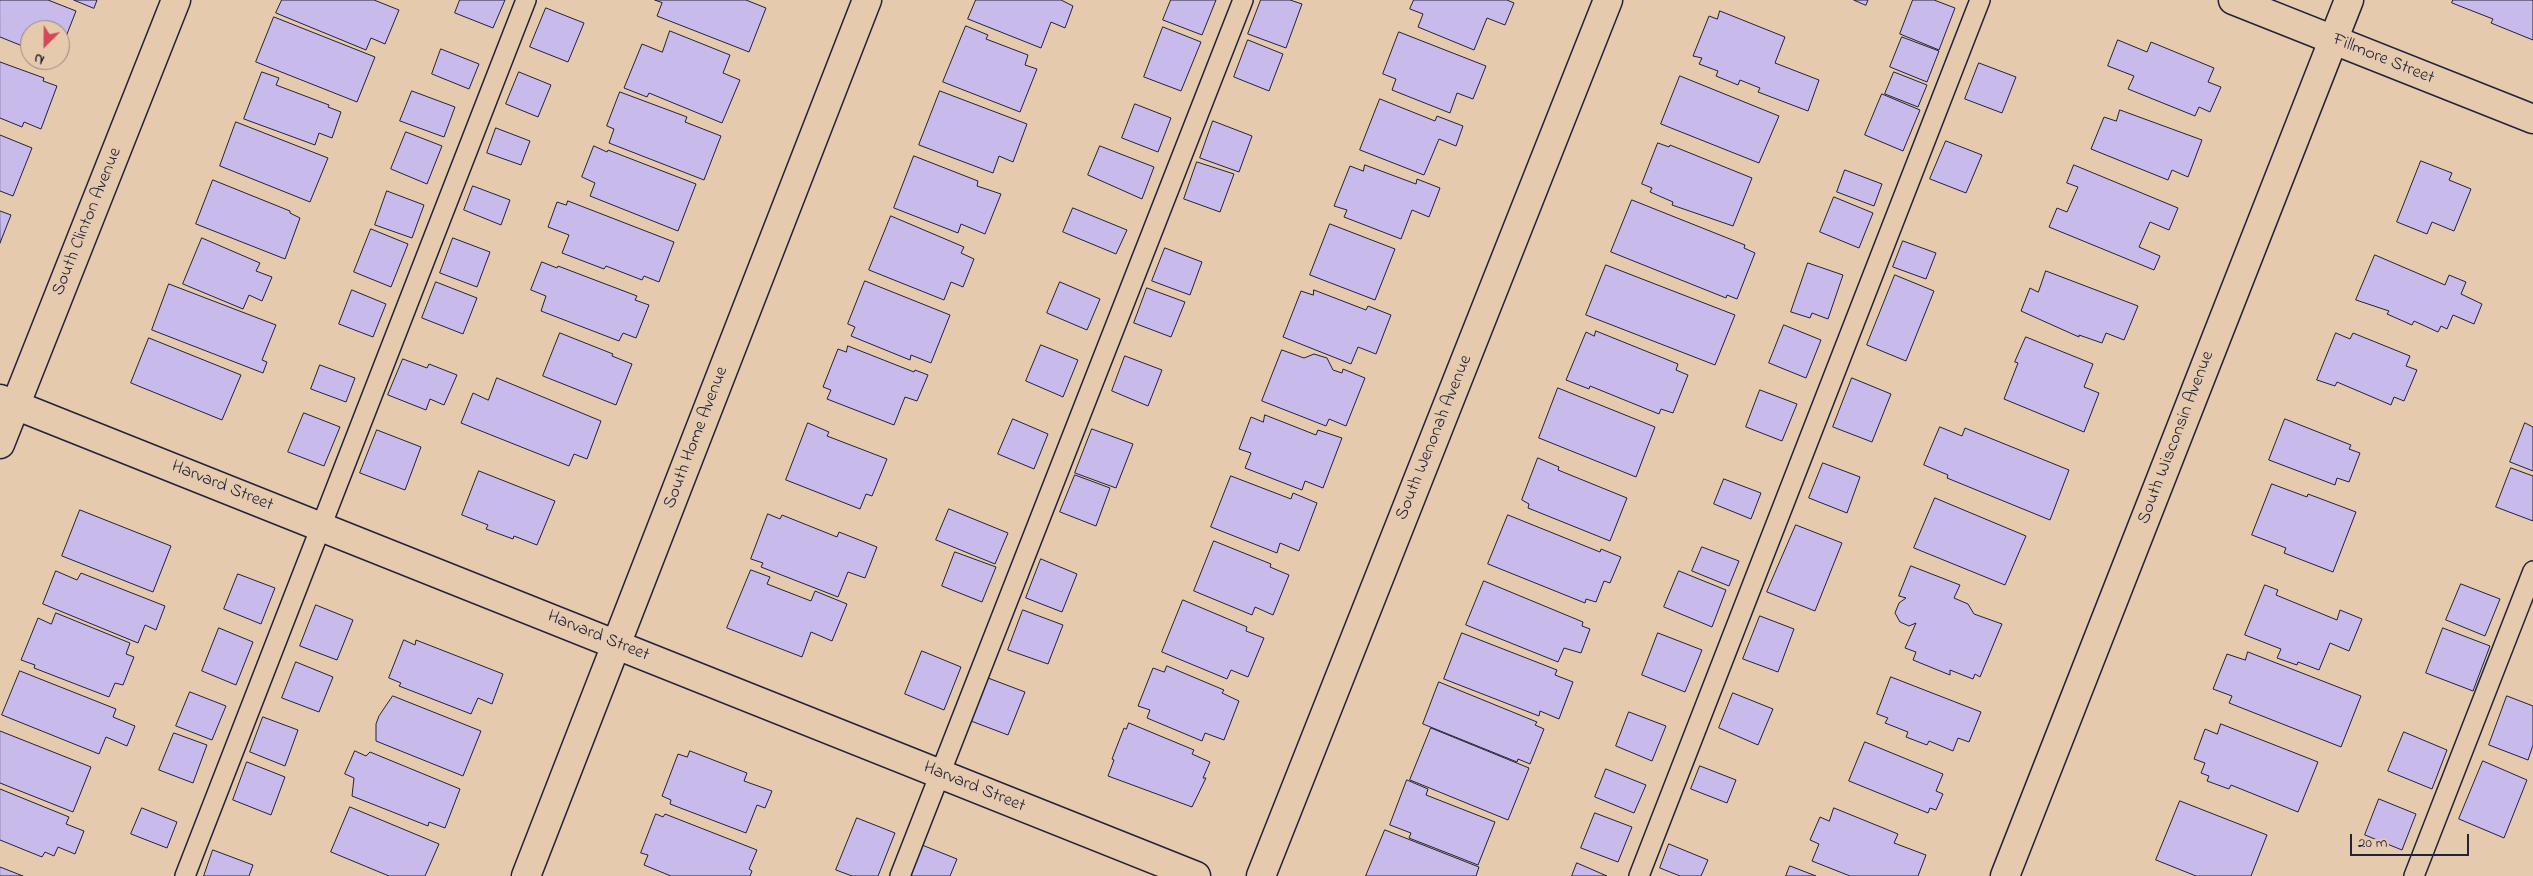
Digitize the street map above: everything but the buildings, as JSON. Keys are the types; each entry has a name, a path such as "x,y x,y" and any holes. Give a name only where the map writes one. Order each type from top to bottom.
{"street":[{"name":"South Clinton Avenue","path":"0,444 8,402 176,0"},
{"name":"South Home Avenue","path":"526,876 868,0"},
{"name":"South Wenonah Avenue","path":"1261,876 1608,0"},
{"name":"Fillmore Street","path":"2233,0 2533,119"},
{"name":"South Wisconsin Avenue","path":"2005,876 2349,0"},
{"name":"Harvard Street","path":"8,402 1196,876"}],"lane":[{"path":"185,876 526,0"},
{"path":"900,876 1243,0"},
{"path":"1639,876 1980,0"},
{"path":"2414,876 2533,571"}]}
